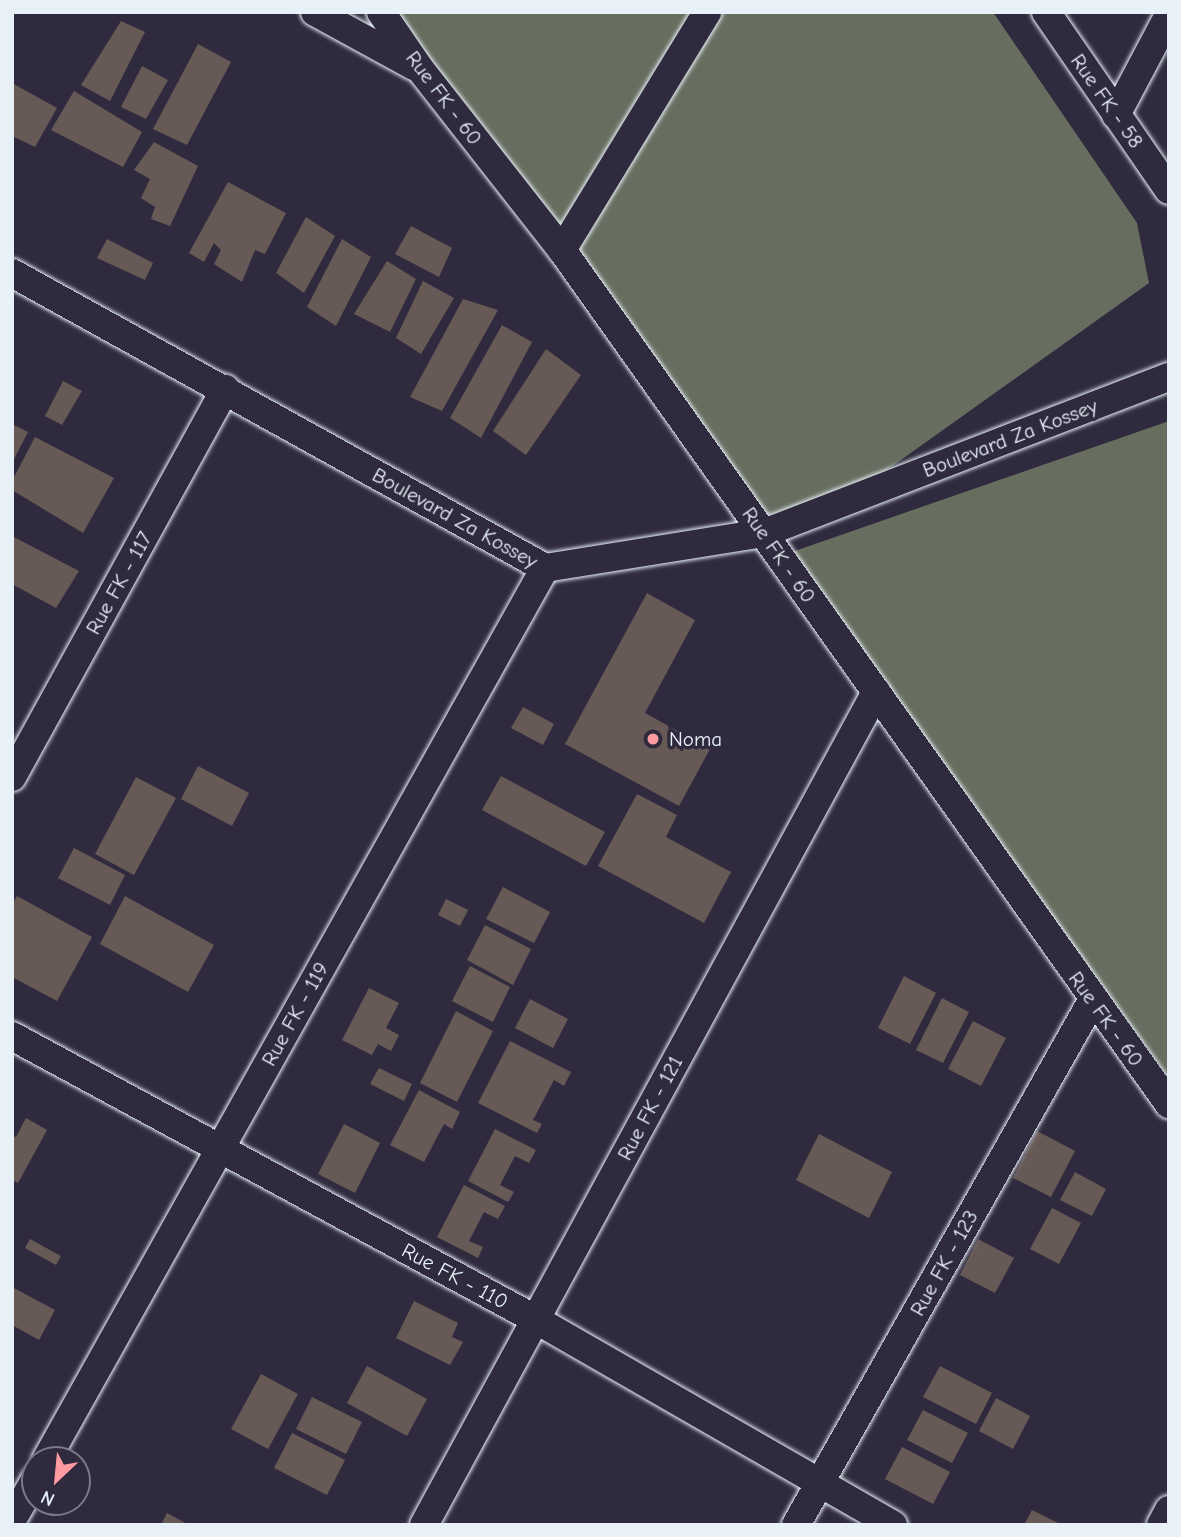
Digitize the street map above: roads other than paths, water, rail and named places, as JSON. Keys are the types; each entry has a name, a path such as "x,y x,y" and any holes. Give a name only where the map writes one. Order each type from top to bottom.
{"street":[{"path":"315,12 420,69"},
{"name":"Rue FK - 60","path":"382,12 420,69 562,250 1092,1001 1169,1104"},
{"path":"562,250 707,12"},
{"name":"Rue FK - 58","path":"1046,12 1169,190"},
{"path":"1115,115 1169,15"},
{"name":"Boulevard Za Kossey","path":"12,273 545,568 764,533 1169,377"},
{"name":"Rue FK - 117","path":"12,776 225,389"},
{"name":"Rue FK - 119","path":"54,1446 545,568"},
{"name":"Rue FK - 121","path":"424,1525 876,692"},
{"name":"Rue FK - 123","path":"796,1525 1092,1001"},
{"name":"Rue FK - 110","path":"12,1036 535,1319 893,1525"},
{"path":"12,1520 21,1504"},
{"path":"1161,1525 1169,1510"}],"place":[{"name":"Noma","path":"653,739"}]}
